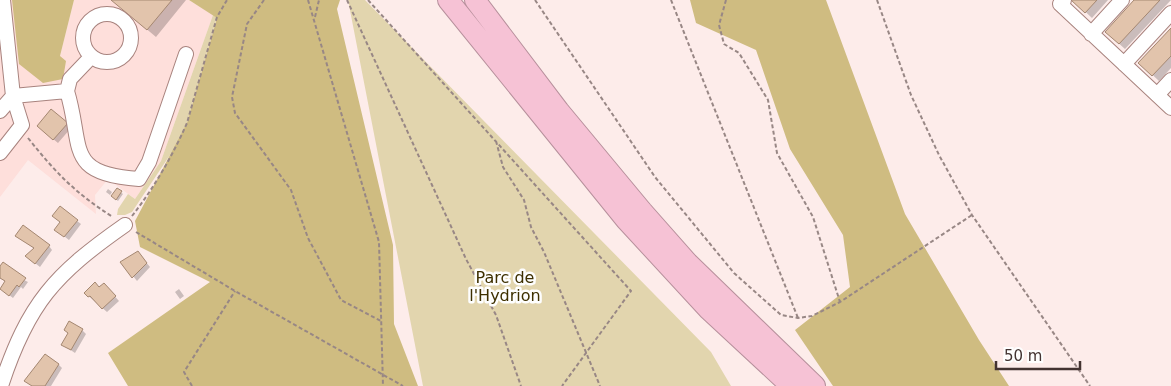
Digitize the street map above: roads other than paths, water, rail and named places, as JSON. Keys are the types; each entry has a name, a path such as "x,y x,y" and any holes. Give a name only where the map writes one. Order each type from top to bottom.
{"highway":[{"path":"448,0 626,220 709,310 791,386"},
{"path":"475,0 560,111 642,211 688,263 815,386"},
{"path":"750,350 772,386"}],"street":[{"path":"1064,0 1060,4 1171,108"},
{"path":"1091,34 1122,0"},
{"path":"0,153 22,126 4,58 3,2"},
{"path":"1124,64 1171,13"},
{"path":"91,57 70,79 67,91 80,156 89,167 117,177 138,179 149,162 186,54"},
{"path":"1157,95 1171,80"},
{"path":"0,111 13,96 67,91"},
{"path":"1,386 20,334 39,301 59,276 90,249 125,225"}],"park label":[{"name":"Parc de l'Hydrion","path":"505,286"}]}
